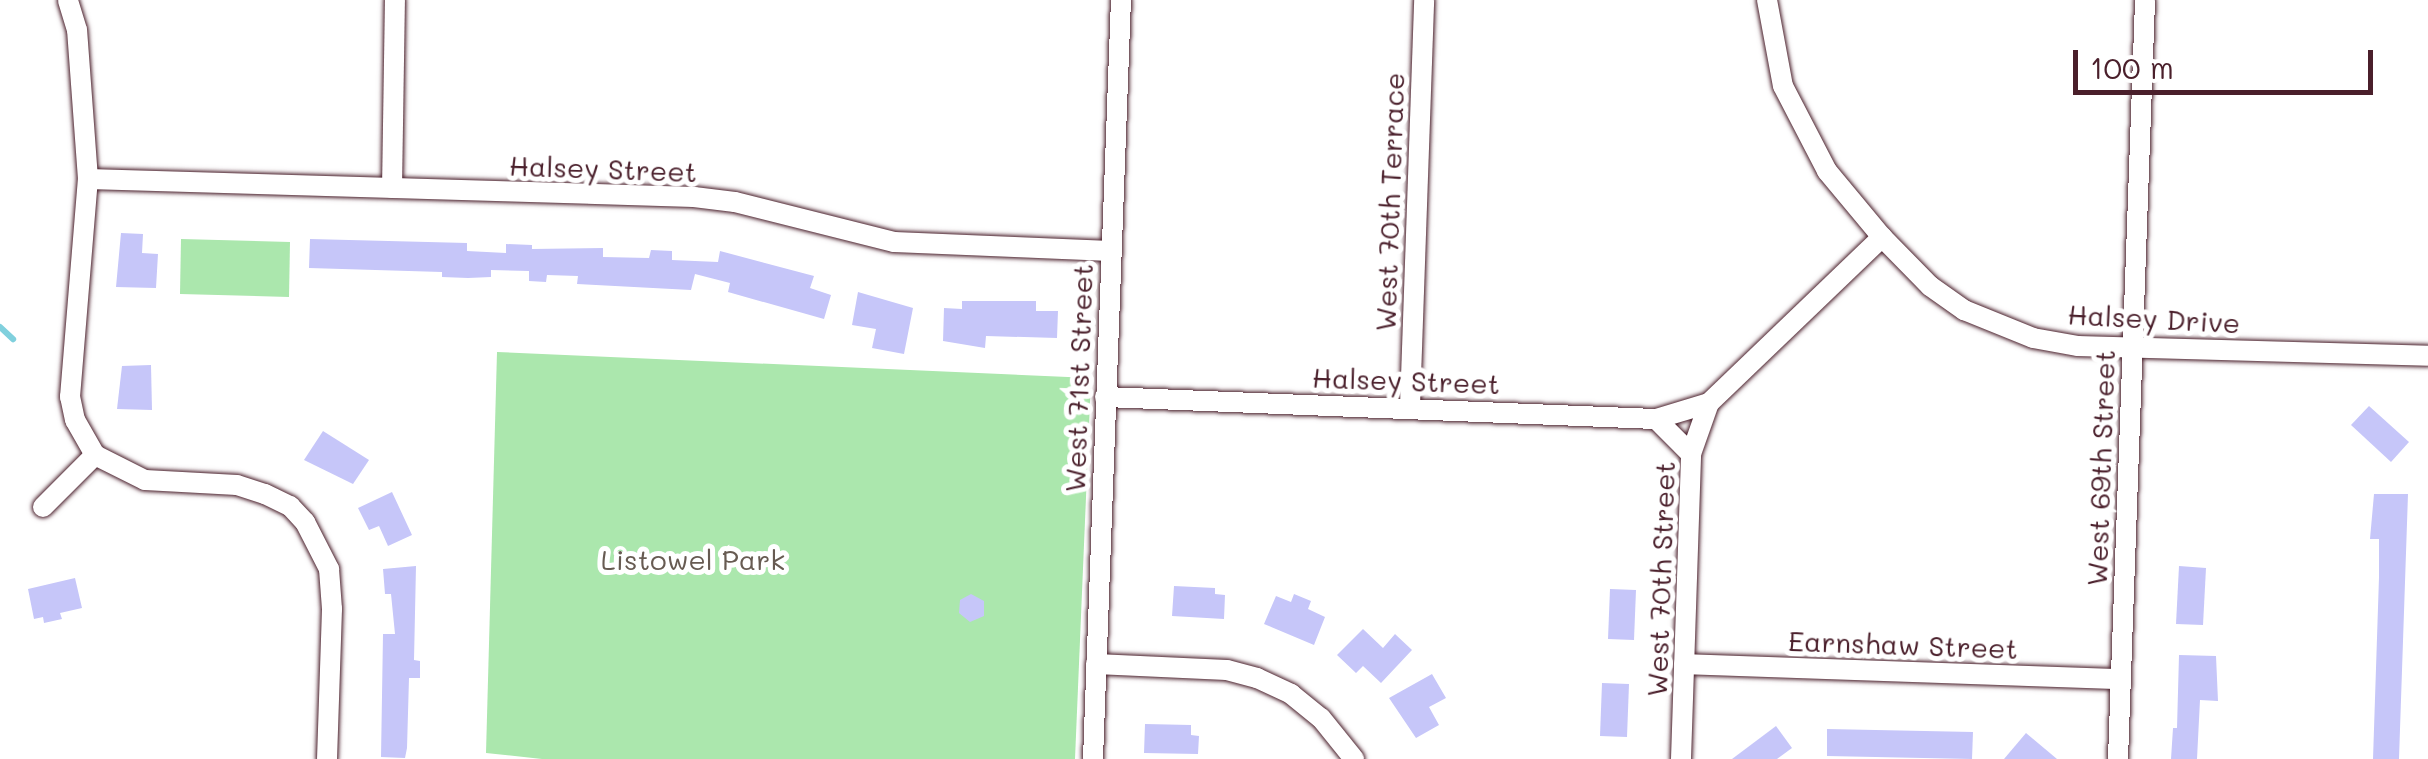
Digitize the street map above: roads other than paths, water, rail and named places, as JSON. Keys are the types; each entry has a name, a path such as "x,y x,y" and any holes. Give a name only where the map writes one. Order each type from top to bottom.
{"street":[{"path":"68,0 76,30 88,179 70,397 75,420 95,456 146,480 237,485 290,506 319,543 329,569 332,609 327,759"},
{"path":"392,188 395,0"},
{"name":"West 71st Street","path":"1093,759 1120,0"},
{"name":"West 70th Terrace","path":"1410,406 1424,0"},
{"name":"Halsey Drive","path":"1767,0 1774,52 1802,130 1845,197 1930,286 1964,310 1999,327 2078,346 2428,356"},
{"name":"West 69th Street","path":"2118,759 2145,0"},
{"name":"Halsey Street","path":"88,179 694,198 735,202 894,242 1110,251"},
{"name":"West 70th Street","path":"1656,419 1708,403 1882,237"},
{"name":"Halsey Street","path":"1105,397 1410,406 1656,419"},
{"name":"West 70th Street","path":"1681,759 1690,454 1708,403"},
{"path":"1656,419 1690,454"},
{"path":"43,507 95,456"},
{"path":"1096,664 1227,670 1257,678 1291,694 1321,718 1354,759"},
{"name":"Earnshaw Street","path":"1684,664 2120,679"}],"waterway":[{"path":"0,327 13,339"}],"park label":[{"name":"Listowel Park","path":"693,559"}]}
